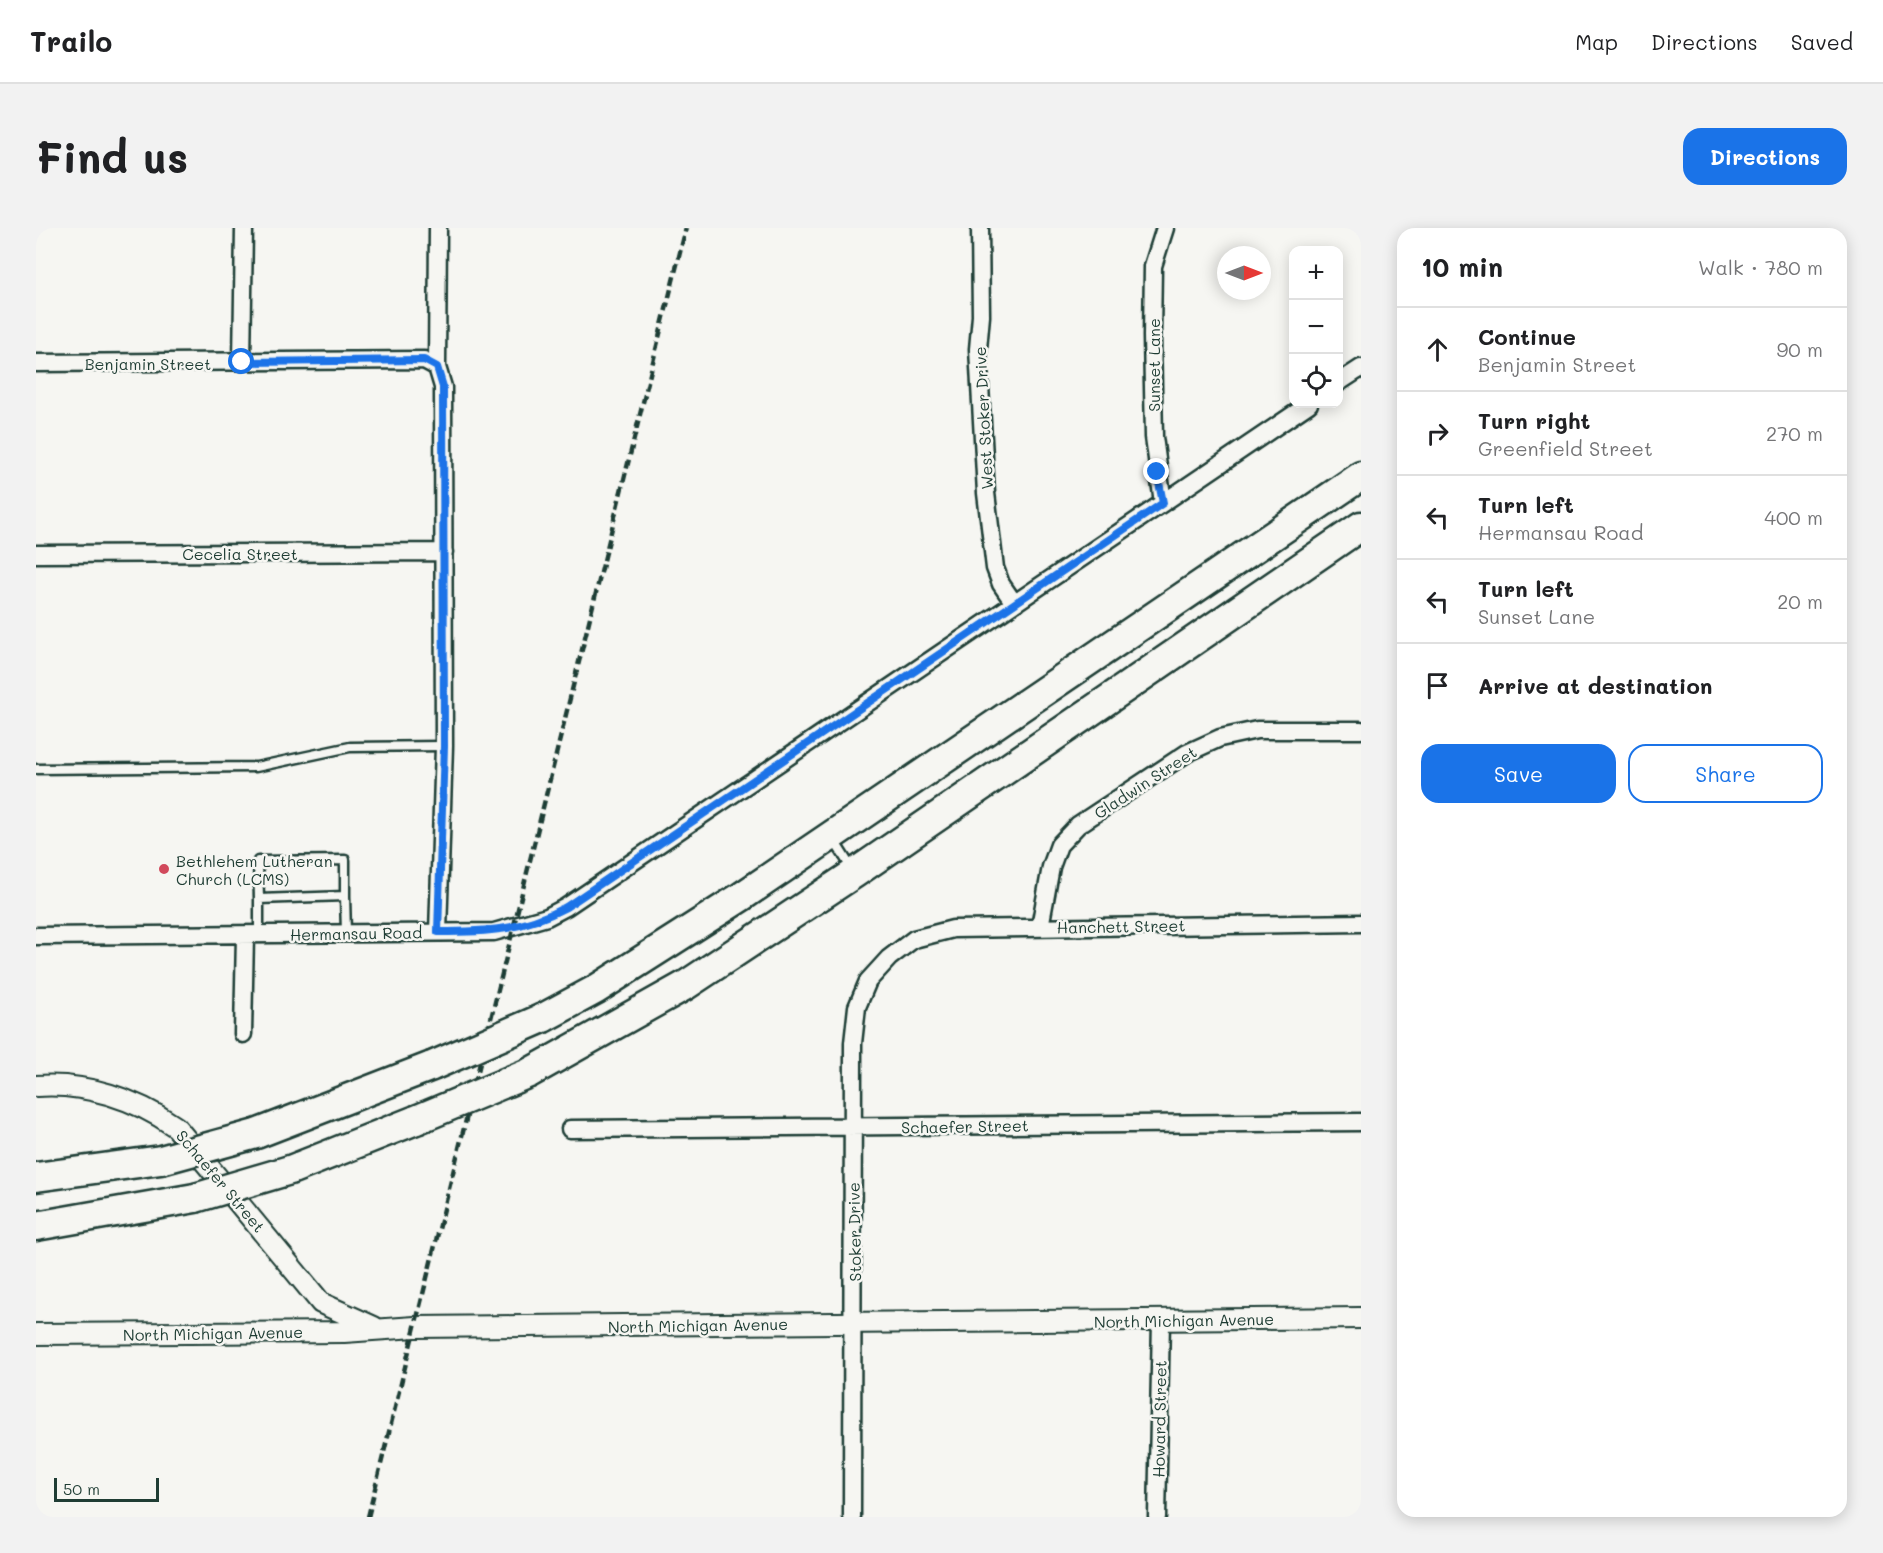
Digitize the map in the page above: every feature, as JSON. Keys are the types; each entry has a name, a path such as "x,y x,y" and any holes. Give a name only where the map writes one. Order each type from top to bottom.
{"highway":[{"path":"48,1175 161,1160 256,1134 432,1066 543,1018 605,984 831,836 1361,476"},
{"path":"48,1224 195,1198 290,1170 529,1073 686,985 855,873 1361,526"}],"street":[{"path":"242,362 244,228"},
{"path":"438,228 437,367 443,387 444,552 444,746 438,932"},
{"name":"West Stoker Drive","path":"980,228 981,316 978,349 986,493 995,568 1001,584 1014,603"},
{"name":"Sunset Lane","path":"1163,503 1154,436 1152,336 1153,266 1165,228"},
{"name":"Benjamin Street","path":"36,363 424,360 437,367"},
{"path":"1343,380 1361,368"},
{"name":"Hermansau Road","path":"36,936 494,932 547,917 566,907 1303,408"},
{"name":"Cecelia Street","path":"36,554 444,552"},
{"name":"Gladwin Street","path":"1040,927 1051,867 1059,845 1078,825 1187,753 1220,738 1243,732 1361,730"},
{"name":"Hanchett Street","path":"889,958 914,939 953,928 1361,923"},
{"path":"243,1034 252,935"},
{"name":"Stoker Drive","path":"852,1517 853,1043 857,1007 868,981 889,958"},
{"name":"Schaefer Street","path":"36,1086 77,1088 103,1093 158,1114 176,1127 321,1303 376,1328"},
{"name":"Schaefer Street","path":"570,1130 1361,1122"},
{"path":"315,1332 321,1303"},
{"name":"North Michigan Avenue","path":"36,1334 344,1332 376,1328 1361,1318"},
{"name":"Howard Street","path":"1156,1517 1161,1321"}],"lane":[{"path":"36,769 256,766 350,747 444,746"},
{"path":"831,836 855,873"},
{"path":"252,935 259,899 258,861 345,860 346,933"},
{"path":"259,899 345,896"}],"railway":[{"path":"368,1517 686,228"}],"place":[{"name":"Bethlehem Lutheran Church (LCMS)","path":"164,869"}],"route":[{"path":"242,362 424,360 437,367 443,387 444,552 444,746 438,932 494,932 547,917 566,907 1163,503 1157,472"}]}
